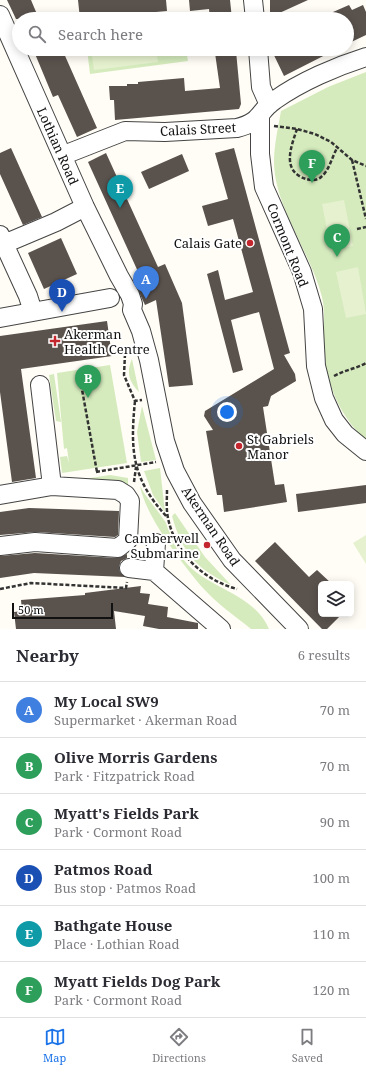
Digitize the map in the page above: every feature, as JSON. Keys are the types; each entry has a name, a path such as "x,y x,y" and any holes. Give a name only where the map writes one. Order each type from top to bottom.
{"street":[{"path":"253,0 254,12"},
{"name":"Lothian Road","path":"0,15 12,42"},
{"name":"Lothian Road","path":"18,56 85,207 119,276"},
{"path":"259,56 261,87 267,116"},
{"name":"Calais Street","path":"64,157 68,153 125,131 165,132 237,128 246,126 267,116 274,100 331,70 366,57"},
{"name":"Cormont Road","path":"267,116 260,154 264,187 302,272 313,309 314,350 319,383 334,420 345,434 366,451"},
{"path":"30,304 6,238 56,222 85,207"},
{"path":"110,298 116,292 119,276"},
{"name":"Akerman Road","path":"119,276 130,295 133,304 132,310 141,331 149,360 165,441 175,471 192,503 232,560 299,629"},
{"path":"0,318 30,304 110,298 132,310"},
{"path":"40,385 52,486"},
{"path":"0,495 52,486 111,490 122,492 128,499 131,506 128,540 118,548 35,542 0,546"},
{"path":"154,571 156,543"},
{"path":"129,568 154,571 221,629"}],"path":[{"path":"267,116 282,128 297,128 315,134 352,160 366,166"},
{"path":"297,128 290,154 290,167 292,171 306,179 313,180 322,176 337,148"},
{"path":"352,160 366,219"},
{"path":"357,230 366,227"},
{"path":"125,354 124,375 135,401 133,446 136,466 152,501 167,517 181,550 194,566 205,575 244,592"},
{"path":"319,383 346,369 355,369 366,363"},
{"path":"79,373 96,472"},
{"path":"135,401 143,400"},
{"path":"89,473 158,461"},
{"path":"166,483 167,517"},
{"path":"0,589 31,583 126,588 129,568"}],"green space":[{"path":"88,56 187,56 188,61 90,74"},
{"path":"92,56 157,56 158,62 94,70"},
{"path":"366,72 366,440 356,431 341,409 331,385 325,358 324,309 322,297 317,280 280,197 276,180 274,156 281,111 328,87"},
{"path":"344,200 353,246 331,250 322,204"},
{"path":"358,267 366,314 346,318 336,272"},
{"path":"132,359 139,392 131,381 129,373"},
{"path":"110,365 127,463 62,473 60,457 67,456 69,463 67,448 64,449 57,373"},
{"path":"54,374 61,422 56,421 49,375"},
{"path":"142,406 156,460 141,462 137,432"},
{"path":"160,468 165,512 153,495 144,471"},
{"path":"110,475 128,478 128,490 65,482"},
{"path":"140,486 165,521 181,556 187,564 201,576 245,601 263,618 269,629 251,629 207,593 165,539 149,511"},
{"path":"175,513 205,557 231,585 208,573 192,558 176,529 172,516"},
{"path":"366,535 366,564 353,543"}],"building":[{"path":"7,0 31,0 36,12 13,12"},
{"path":"78,0 166,0 167,11 156,12 79,12"},
{"path":"189,0 230,0 231,12 209,12 209,9 190,11"},
{"path":"270,0 308,0 282,12 270,12"},
{"path":"349,5 352,10 363,5 366,12 366,35 354,41 354,12 333,12"},
{"path":"36,56 65,56 97,128 77,137 58,95 53,97"},
{"path":"215,56 236,56 241,104 239,109 115,120 114,100 110,100 109,86 127,86 127,84 138,84 138,82 184,78 185,91 220,88"},
{"path":"274,56 323,56 284,76"},
{"path":"11,148 42,217 23,225 0,174 0,153"},
{"path":"234,148 290,353 284,355 295,374 296,381 271,396 268,406 263,407 275,485 284,484 287,502 224,512 222,495 217,495 206,431 213,430 204,416 205,411 274,369 259,312 231,320 243,370 233,373 207,274 218,270 225,300 253,292 233,219 208,226 202,206 228,199 215,153"},
{"path":"106,153 158,267 165,264 182,303 193,385 169,387 156,300 145,305 133,279 140,276 88,162"},
{"path":"182,154 189,171 149,189 141,172"},
{"path":"61,238 77,274 44,289 28,253"},
{"path":"107,321 112,356 21,369 36,478 12,482 0,392 0,336"},
{"path":"366,485 366,503 298,512 296,494"},
{"path":"29,508 119,511 118,535 115,537 36,532 0,535 0,512"},
{"path":"275,542 309,577 317,570 329,581 318,581 318,617 339,617 327,629 322,629 255,561"},
{"path":"35,553 117,558 127,554 127,558 121,561 119,567 120,572 125,577 34,573 0,578 0,556"},
{"path":"141,586 140,593 150,594 148,604 168,607 167,617 198,623 198,629 159,629 143,626 145,616 114,611 116,629 16,629 14,612 22,611 21,600 85,595 85,593"}],"place":[{"name":"Myatt Fields Dog Park","path":"312,183"},
{"name":"Bathgate House","path":"120,208"},
{"name":"Calais Gate","path":"250,243"},
{"name":"Myatt's Fields Park","path":"337,257"},
{"name":"My Local SW9","path":"146,299"},
{"name":"Patmos Road","path":"62,312"},
{"name":"Akerman Health Centre","path":"55,341"},
{"name":"Olive Morris Gardens","path":"88,398"},
{"name":"St Gabriels Manor","path":"239,446"},
{"name":"Camberwell Submarine","path":"207,545"}]}
